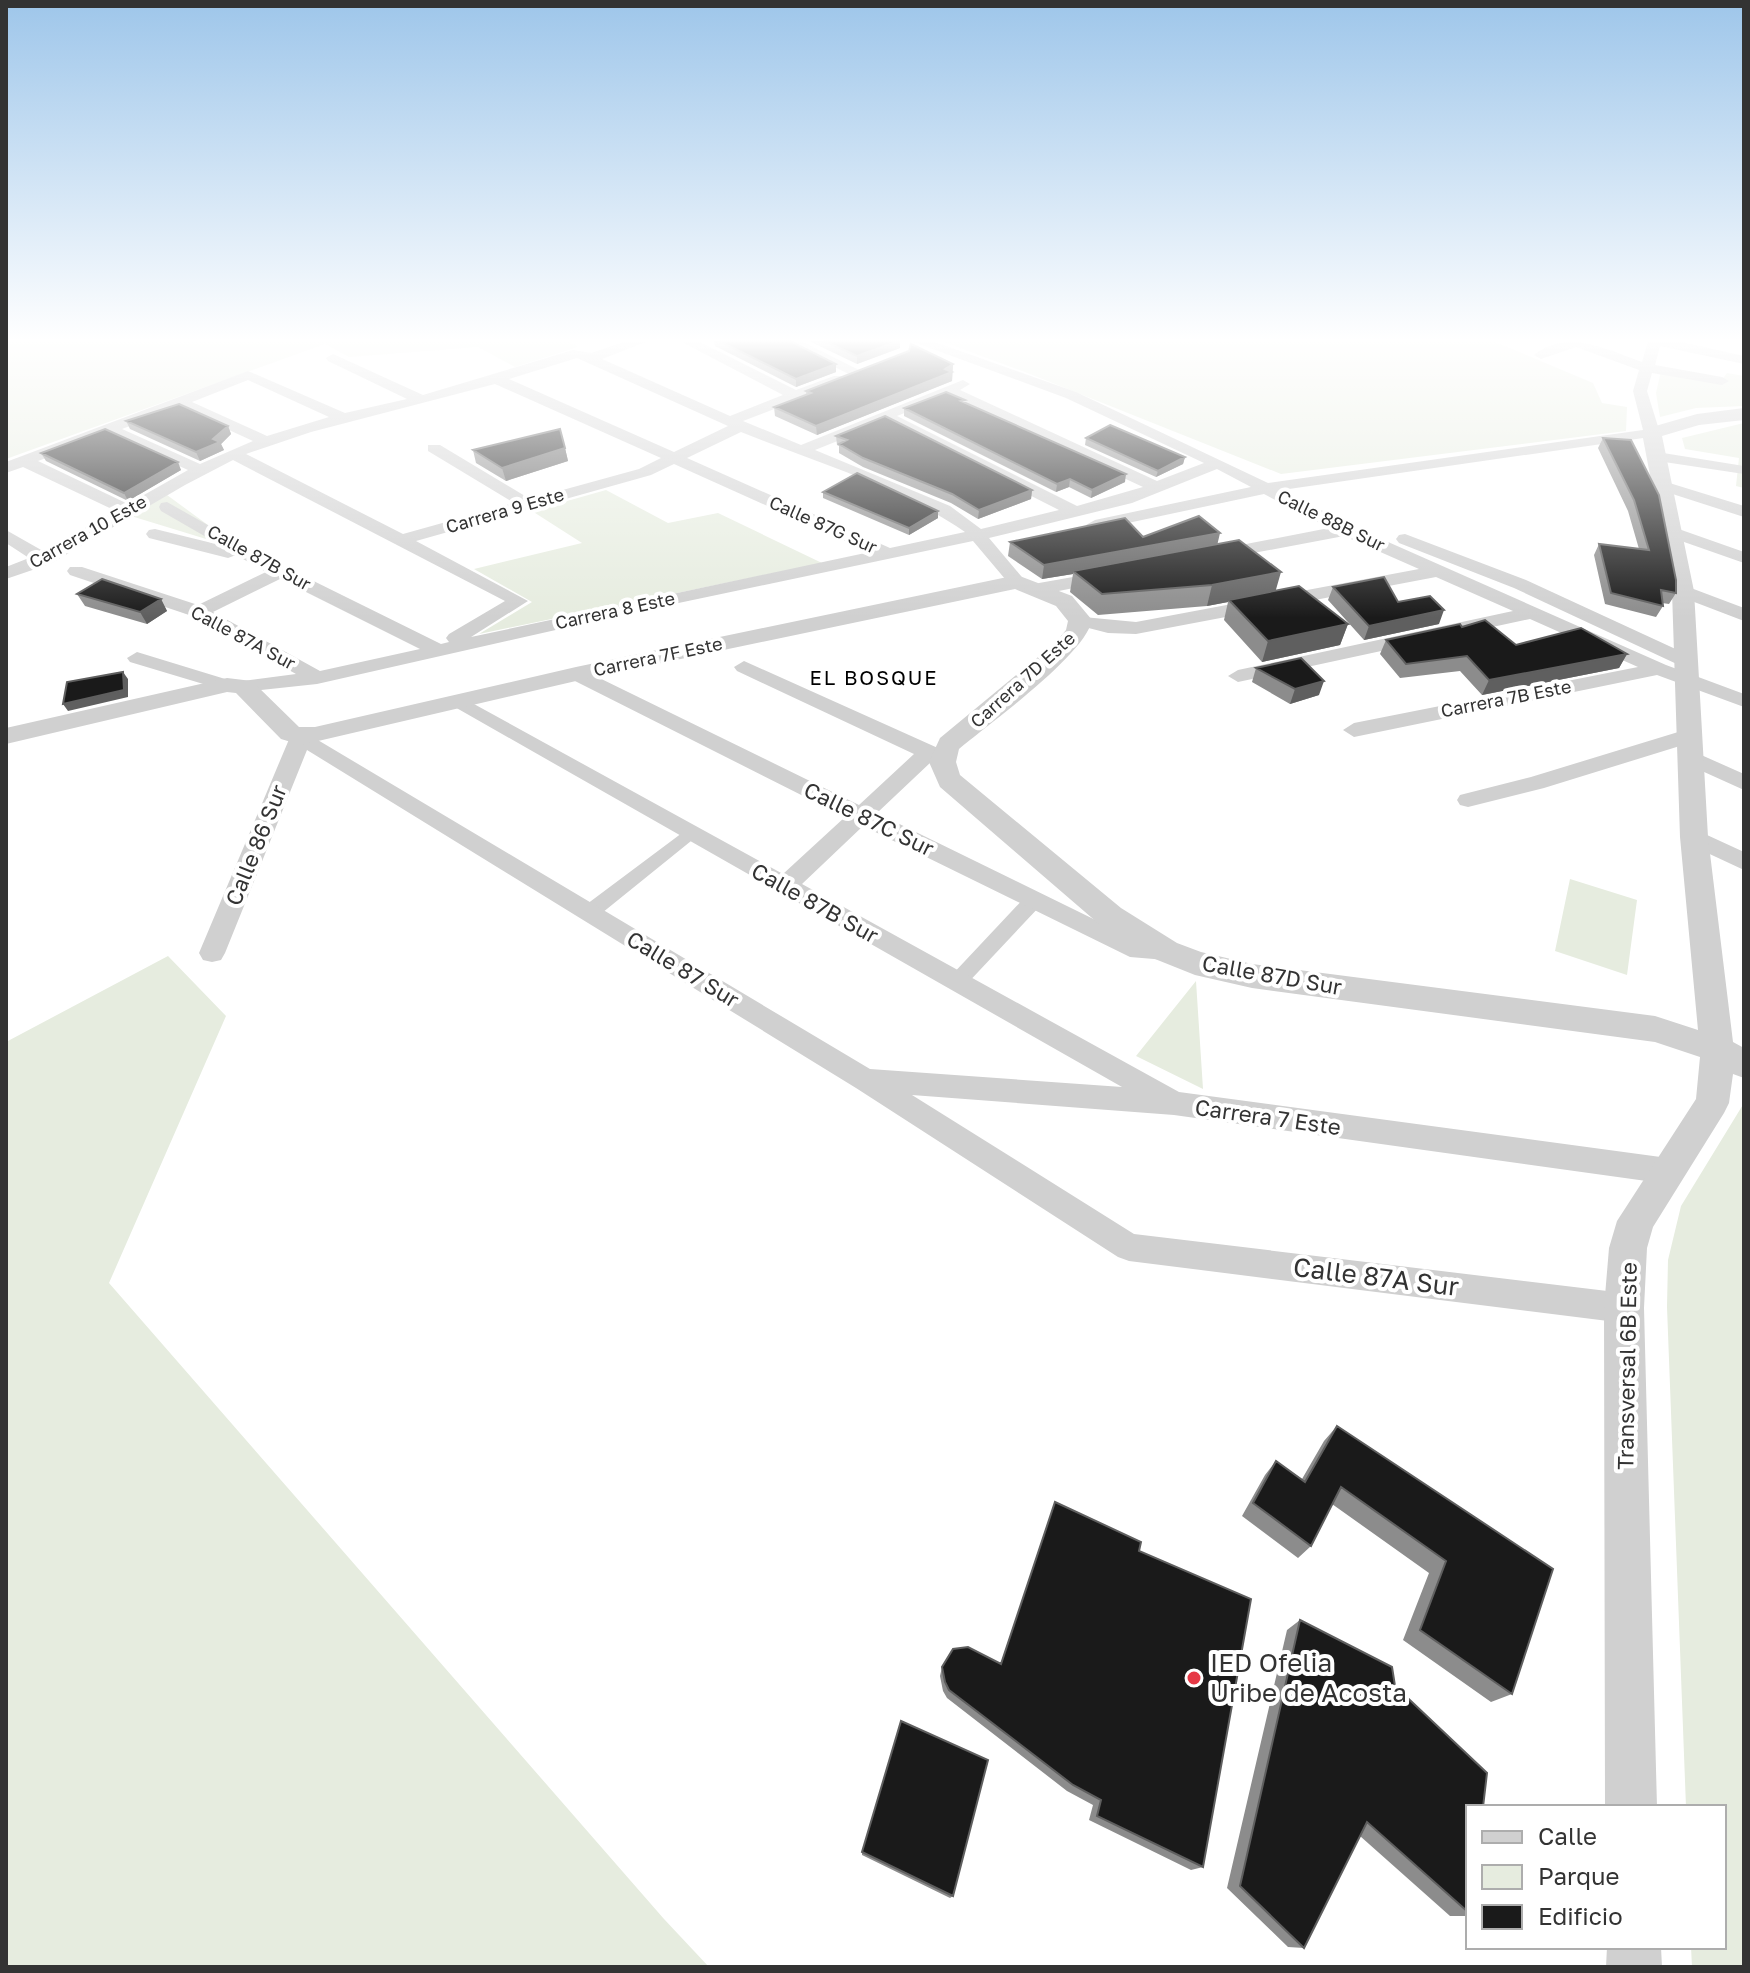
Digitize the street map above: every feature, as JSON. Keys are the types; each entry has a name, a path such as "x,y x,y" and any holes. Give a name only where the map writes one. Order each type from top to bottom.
{"street":[{"path":"6,468 95,433"},
{"path":"119,433 201,470"},
{"path":"249,433 266,441"},
{"name":"Carrera 10 Este","path":"6,574 44,560 127,510 233,454 293,433"},
{"name":"Calle 87G Sur","path":"617,433 889,554"},
{"name":"Carrera 9 Este","path":"402,540 645,472 717,433"},
{"path":"758,433 925,501 963,523 1028,586 1064,601 1080,620"},
{"path":"800,451 844,433"},
{"path":"919,433 1076,512"},
{"path":"1040,433 1159,488"},
{"name":"Calle 88B Sur","path":"1153,433 1271,488 1346,530 1531,613 1659,669 1688,671"},
{"name":"Carrera 8 Este","path":"6,736 235,686 317,678 889,554 984,542 1271,488 1651,433"},
{"name":"Transversal 6B Este","path":"1631,1805 1624,1308 1628,1248 1636,1221 1712,1103 1730,1056 1694,837 1683,591 1652,433"},
{"path":"434,448 528,505"},
{"path":"233,454 519,601 437,650"},
{"path":"1657,457 1742,470"},
{"path":"24,461 127,510"},
{"name":"Carrera 8 Este","path":"984,542 1159,488 1218,463"},
{"path":"1663,486 1744,512"},
{"name":"Calle 88B Sur","path":"1271,488 1520,584 1744,701"},
{"name":"Calle 87B Sur","path":"167,507 255,559 437,650"},
{"path":"1193,560 1346,530"},
{"path":"1673,532 1744,558"},
{"path":"155,534 255,559"},
{"path":"6,535 44,560"},
{"name":"Calle 87A Sur","path":"76,571 199,612 317,678"},
{"name":"Carrera 7F Este","path":"301,737 576,674 1028,586 1132,571"},
{"name":"Carrera 7D Este","path":"785,886 861,815 1064,648 1078,631 1080,620 1108,627 1136,628 1437,571"},
{"path":"199,612 280,572"},
{"path":"1683,591 1744,615"},
{"path":"1238,676 1531,613"},
{"name":"Calle 87 Sur","path":"137,658 235,686 290,733 866,1080 1129,1247"},
{"path":"744,667 935,755"},
{"name":"Carrera 7B Este","path":"1354,730 1659,669"},
{"name":"Calle 87C Sur","path":"576,674 1111,939 1139,950 1166,951"},
{"name":"Calle 87B Sur","path":"456,702 1174,1103"},
{"name":"Calle 86 Sur","path":"212,953 301,737"},
{"path":"1468,800 1689,746 1744,783"},
{"name":"Calle 87D Sur","path":"935,755 942,770 961,791 1110,916 1166,951 1195,963 1252,976 1655,1029 1730,1056"},
{"path":"590,912 690,833"},
{"path":"1694,837 1744,862"},
{"path":"956,983 1034,900"},
{"name":"Carrera 7 Este","path":"866,1080 1174,1103 1668,1171"},
{"name":"Calle 87A Sur","path":"1129,1247 1624,1308"}],"green space":[{"path":"6,433 78,433 6,459"},
{"path":"1178,433 1609,433 1281,474"},
{"path":"1702,433 1744,433 1744,488 1736,486 1739,458 1685,449 1682,438"},
{"path":"606,490 668,523 718,513 822,563 479,634 532,602 474,569 582,543 532,511"},
{"path":"167,495 242,550 131,516"},
{"path":"1570,879 1637,900 1627,975 1555,951"},
{"path":"168,956 226,1016 109,1283 709,1967 6,1967 6,1042"},
{"path":"1196,981 1203,1089 1136,1056"},
{"path":"1744,1103 1744,1967 1692,1967 1691,1949 1726,1949 1726,1805 1686,1805 1667,1307 1668,1260 1681,1206"}],"building":[{"path":"94,433 114,433 178,462 124,493 41,453"},
{"path":"153,433 220,433 213,439 220,442 196,452"},
{"path":"543,433 561,433 565,448 502,468 473,450"},
{"path":"843,433 919,433 1032,490 979,510 952,494 863,458 839,444 847,440 836,436"},
{"path":"954,433 1033,433 1126,474 1092,490 1070,479 1057,484"},
{"path":"1095,433 1129,433 1185,457 1158,471 1086,438"},
{"path":"1603,438 1631,440 1659,495 1676,580 1676,593 1661,590 1663,606 1611,593 1599,544 1649,550 1634,500"},
{"path":"857,473 938,511 909,528 823,492"},
{"path":"1199,516 1220,533 1044,565 1010,542 1125,518 1143,537"},
{"path":"1239,540 1281,572 1212,585 1102,594 1073,571"},
{"path":"1384,577 1398,602 1430,596 1444,610 1369,626 1333,587"},
{"path":"102,579 161,599 140,612 77,594"},
{"path":"1299,586 1348,624 1268,641 1229,600"},
{"path":"1485,620 1516,645 1581,628 1627,654 1489,680 1467,656 1406,664 1386,640"},
{"path":"1301,658 1324,681 1295,689 1256,668"},
{"path":"123,672 124,690 63,704 67,682"},
{"path":"1337,1426 1553,1569 1512,1694 1420,1630 1446,1561 1341,1487 1311,1546 1253,1503 1276,1461 1305,1482"},
{"path":"1055,1502 1141,1542 1139,1551 1251,1599 1203,1867 1097,1816 1101,1800 1073,1785 949,1690 945,1682 942,1667 953,1649 968,1647 1001,1664"},
{"path":"1300,1620 1392,1667 1395,1686 1487,1773 1483,1805 1466,1805 1466,1910 1367,1822 1304,1948 1240,1886"},
{"path":"901,1721 988,1760 953,1896 862,1852"}],"place":[{"name":"IED Ofelia Uribe de Acosta","path":"1194,1678"}],"district":[{"name":"EL BOSQUE","path":"874,678"}]}
